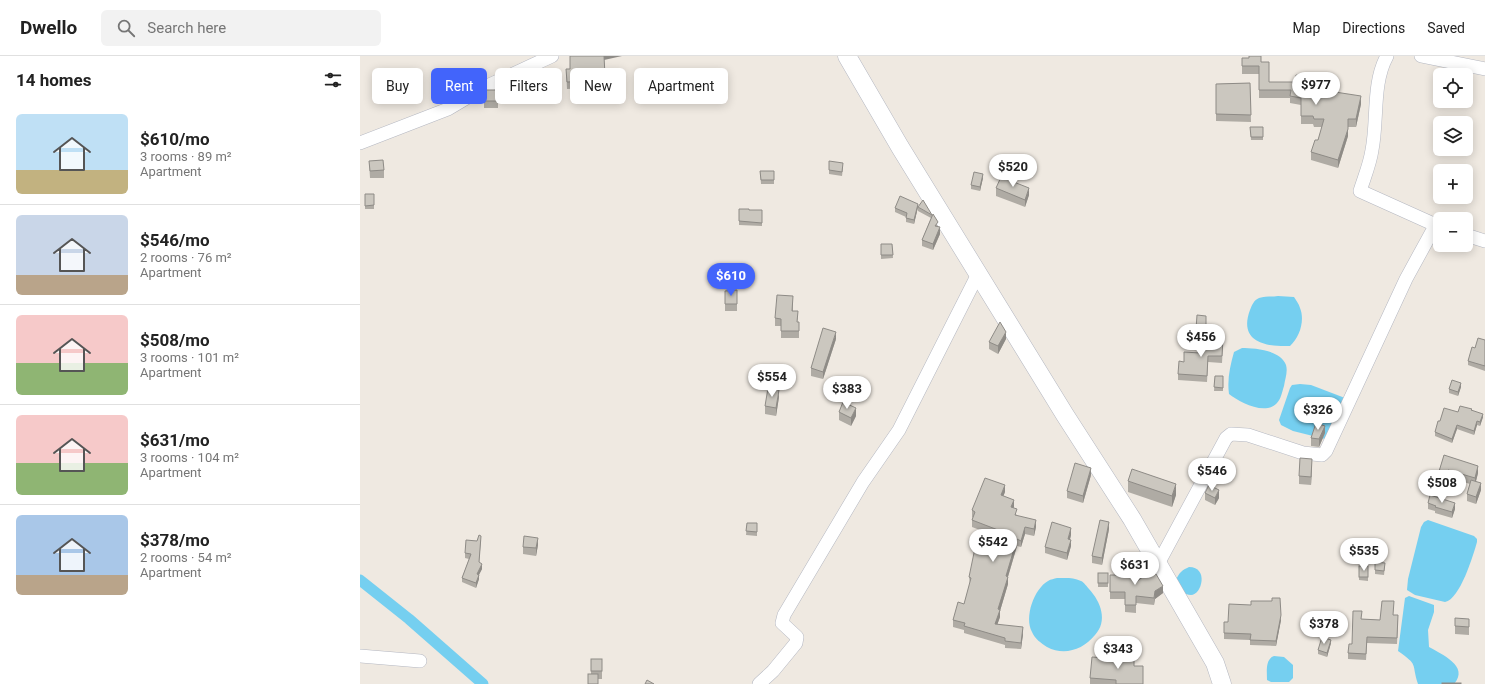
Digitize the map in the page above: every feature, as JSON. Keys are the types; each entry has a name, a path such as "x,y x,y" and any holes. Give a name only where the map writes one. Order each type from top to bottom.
{"street":[{"path":"360,143 448,110 485,87 552,56"},
{"path":"847,56 978,274 1065,415 1132,519 1215,663 1222,684"},
{"path":"1387,56 1382,65 1377,95 1372,150 1360,191 1433,225"},
{"path":"1421,56 1485,69"},
{"path":"1158,564 1226,438 1231,434 1248,435 1303,453 1322,455 1326,452 1406,279 1433,235"},
{"path":"1473,237 1485,241"},
{"path":"759,684 773,671 796,643 797,637 782,623 784,615 863,482 899,430 978,274"},
{"path":"360,656 420,661"}],"water":[{"path":"1261,297 1294,297 1299,305 1301,313 1301,328 1294,342 1290,346 1272,345 1256,340 1251,336 1248,329 1247,321 1254,301"},
{"path":"1242,348 1260,349 1273,353 1279,356 1286,365 1286,376 1281,395 1277,403 1272,407 1259,408 1245,404 1229,394 1228,384 1231,362 1234,352"},
{"path":"1292,385 1311,385 1345,398 1325,439 1293,431 1281,425 1279,420 1290,388"},
{"path":"1428,520 1474,536 1477,539 1461,585 1451,599 1445,602 1415,595 1407,590 1408,579 1421,527 1424,522"},
{"path":"1189,567 1195,568 1199,571 1202,581 1198,591 1191,595 1181,592 1176,580 1178,575 1184,569"},
{"path":"1057,578 1072,578 1083,582 1093,594 1100,606 1102,618 1099,630 1085,644 1073,650 1060,651 1047,647 1035,637 1030,626 1030,611 1038,590 1049,580"},
{"path":"1409,596 1434,605 1434,612 1428,630 1429,647 1452,661 1456,666 1459,672 1458,678 1454,684 1418,684 1412,662 1398,651 1405,598"},
{"path":"1274,656 1284,657 1293,665 1293,678 1289,682 1271,682 1267,680 1268,663"}],"building":[{"path":"570,56 604,56 605,68 570,68"},
{"path":"1249,56 1261,56 1261,62 1269,62 1269,82 1295,82 1296,75 1324,78 1322,90 1361,96 1356,119 1348,119 1348,129 1338,160 1311,152 1315,140 1318,140 1324,119 1314,119 1313,116 1301,116 1301,98 1290,96 1291,90 1259,90 1259,66 1242,66 1242,58 1249,58"},
{"path":"566,69 570,69 570,82 567,82"},
{"path":"1250,83 1251,115 1216,114 1216,84"},
{"path":"487,90 495,90 495,101 487,101"},
{"path":"1250,127 1263,127 1263,137 1251,137"},
{"path":"383,160 384,170 370,171 369,161"},
{"path":"829,161 843,163 842,172 829,170"},
{"path":"760,171 774,171 774,180 761,180"},
{"path":"974,172 983,174 980,187 971,185"},
{"path":"1001,177 1029,188 1025,200 996,188"},
{"path":"365,194 374,194 374,205 365,206"},
{"path":"900,196 918,204 914,220 906,218 907,213 895,208"},
{"path":"923,200 932,215 918,207"},
{"path":"739,209 762,210 762,223 739,221"},
{"path":"933,214 938,222 935,226 940,227 933,244 922,240"},
{"path":"881,244 892,244 893,255 881,255"},
{"path":"737,290 737,304 725,304 725,291"},
{"path":"777,295 793,296 792,311 798,311 797,322 799,322 799,331 781,331 781,319 775,318"},
{"path":"1197,315 1206,316 1206,330 1196,329"},
{"path":"1000,322 1006,332 998,346 989,342"},
{"path":"823,328 836,332 823,372 811,368"},
{"path":"1201,338 1223,339 1222,356 1208,356 1207,376 1178,374 1179,361 1184,362 1184,352 1200,353"},
{"path":"1478,338 1485,340 1485,366 1468,361 1472,347 1475,348"},
{"path":"1215,376 1223,376 1223,388 1214,387"},
{"path":"1452,380 1461,383 1458,392 1449,389"},
{"path":"768,388 779,390 776,408 765,406"},
{"path":"843,402 856,408 851,418 839,412"},
{"path":"1460,406 1483,414 1480,422 1477,421 1474,431 1457,425 1452,439 1435,432 1444,408 1458,412"},
{"path":"1316,423 1325,426 1319,439 1311,438"},
{"path":"1444,455 1478,466 1475,478 1448,470 1445,481 1437,478"},
{"path":"1300,458 1312,459 1311,477 1299,476"},
{"path":"1075,463 1091,468 1083,496 1067,491"},
{"path":"1132,469 1176,484 1172,496 1128,481"},
{"path":"985,478 1005,485 1001,495 1014,500 1011,507 1017,509 1015,515 1036,520 1034,529 1025,527 1021,541 1017,539 1006,576 1008,577 995,624 1023,627 1021,643 1005,641 1005,638 964,626 965,623 953,620 958,602 964,604 971,578 969,577 975,548 986,551 986,549 991,550 998,530 972,520 975,512 972,510"},
{"path":"1471,480 1481,483 1476,497 1467,494"},
{"path":"1209,485 1219,490 1215,498 1205,493"},
{"path":"1430,495 1455,503 1452,512 1435,507 1436,506 1428,503"},
{"path":"1100,520 1109,522 1102,558 1092,556"},
{"path":"1052,522 1071,528 1068,539 1071,540 1067,553 1045,547"},
{"path":"747,523 757,523 757,532 746,531"},
{"path":"479,535 481,536 479,562 482,564 477,574 479,575 476,583 462,578 471,554 465,553 466,540 477,541"},
{"path":"524,536 538,538 536,548 523,547"},
{"path":"1375,562 1385,563 1384,571 1375,570"},
{"path":"1359,566 1368,566 1368,577 1359,577"},
{"path":"1098,573 1108,573 1108,583 1098,583"},
{"path":"1124,573 1136,573 1136,582 1148,573 1156,574 1163,586 1155,591 1154,598 1136,596 1136,605 1125,605 1125,592 1110,592 1110,575 1124,575"},
{"path":"1272,598 1280,598 1281,615 1276,641 1250,640 1251,634 1224,633 1224,622 1228,622 1229,604 1251,605 1251,601 1272,601"},
{"path":"1382,601 1394,601 1393,615 1398,615 1397,638 1367,637 1366,654 1348,653 1349,644 1352,644 1353,611 1362,611 1361,619 1380,620"},
{"path":"1455,618 1469,619 1469,627 1455,626"},
{"path":"1322,637 1331,640 1327,653 1318,650"},
{"path":"1124,653 1134,653 1134,666 1143,666 1143,684 1116,684 1116,680 1090,678 1092,657 1124,657"},
{"path":"591,659 602,659 602,671 591,671"},
{"path":"588,674 598,674 598,684 588,684"},
{"path":"647,680 654,684 645,684"},
{"path":"1461,683 1461,684 1442,684"}],"waterway":[{"path":"360,580 409,619 483,684"}]}
